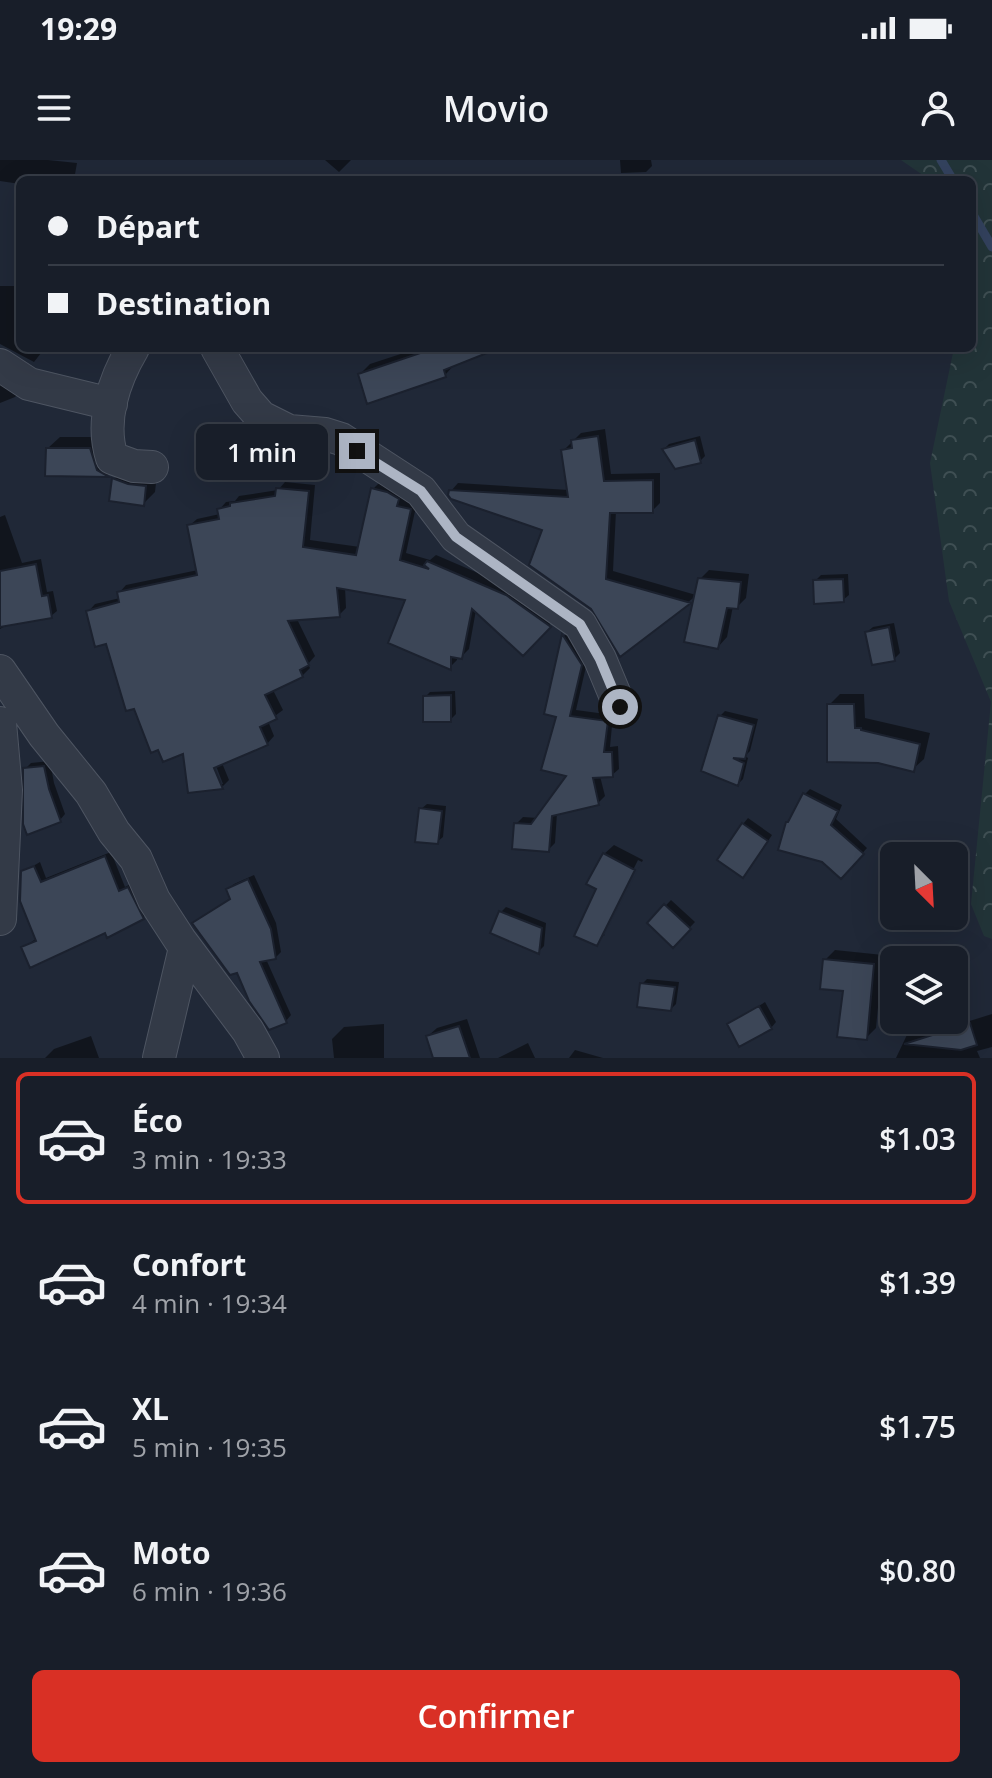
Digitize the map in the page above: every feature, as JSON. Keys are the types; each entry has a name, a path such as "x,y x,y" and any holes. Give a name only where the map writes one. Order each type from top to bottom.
{"street":[{"path":"131,352 121,368 111,404 108,444 112,458 134,466 152,467"},
{"path":"219,352 247,401 261,417 289,431 325,434 341,439 421,491 456,537 580,624 600,659 620,707"},
{"path":"0,365 29,384 111,404"},
{"path":"0,671 136,859 154,900 185,948 248,1031 263,1058"},
{"path":"0,723 6,790 0,919"},
{"path":"159,1058 185,948"}],"green space":[{"path":"901,160 992,160 992,939 984,936 971,904 991,702 949,601 930,463 953,352 976,352 976,176 924,176"}],"building":[{"path":"423,352 489,352 444,370 446,377 367,404 358,374"},
{"path":"598,436 604,481 653,480 653,513 610,513 606,579 691,603 620,657 591,609 529,565 542,530 451,499 448,495 449,490 568,497 561,450 572,448 571,440"},
{"path":"695,440 701,463 675,469 662,449"},
{"path":"46,448 90,448 97,470 109,477 45,476"},
{"path":"112,478 146,486 144,506 109,501"},
{"path":"276,488 309,491 303,547 356,555 371,488 387,492 399,499 397,506 411,509 400,560 429,569 424,565 427,561 506,595 551,627 523,656 472,609 462,659 451,657 451,670 388,643 405,600 337,588 340,617 288,621 309,665 300,670 303,677 265,695 277,719 260,727 268,745 214,768 223,789 188,793 183,754 163,762 158,750 151,753 134,709 126,711 106,644 95,647 86,611 119,602 117,592 197,575 187,525 219,519 217,509 230,506 230,503 275,496"},
{"path":"36,564 42,596 48,595 52,618 0,627 0,571"},
{"path":"698,578 741,582 738,609 727,608 718,649 684,642"},
{"path":"843,579 844,602 814,604 813,580"},
{"path":"889,627 895,661 872,665 865,632"},
{"path":"562,634 582,665 570,716 608,721 604,752 612,752 613,777 593,778 599,805 552,816 549,852 512,849 514,823 531,824 566,776 541,770 556,717 544,714"},
{"path":"451,695 451,722 423,722 423,696"},
{"path":"827,704 854,704 855,728 920,744 914,772 878,763 827,762"},
{"path":"718,715 754,725 745,759 733,758 744,763 738,786 701,771"},
{"path":"44,766 61,822 27,835 23,824 23,768"},
{"path":"803,793 838,811 831,825 864,854 841,879 822,862 778,850 786,822"},
{"path":"419,808 442,811 438,844 415,842"},
{"path":"742,823 768,841 743,878 717,860"},
{"path":"603,853 635,870 597,946 574,936 596,889 586,884"},
{"path":"105,856 119,891 128,887 144,919 107,938 105,933 30,968 21,947 36,941 20,901 21,871 34,866 41,882"},
{"path":"248,879 271,929 276,959 260,962 287,1023 269,1030 249,1001 237,973 230,975 192,923 230,899 226,889"},
{"path":"664,904 691,929 673,948 647,923"},
{"path":"499,911 542,928 539,954 490,933"},
{"path":"823,959 874,964 867,1040 837,1037 843,991 820,989"},
{"path":"640,983 675,987 671,1011 637,1007"},
{"path":"759,1006 772,1029 739,1047 727,1024"},
{"path":"968,1024 977,1045 961,1050 904,1044 935,1034 968,1034"},
{"path":"459,1026 470,1058 433,1058 426,1036"}],"waterway":[{"path":"941,160 951,176"},
{"path":"976,220 992,247"}],"route":[{"path":"357,451 421,491 456,537 580,624 600,659 620,707"}]}
